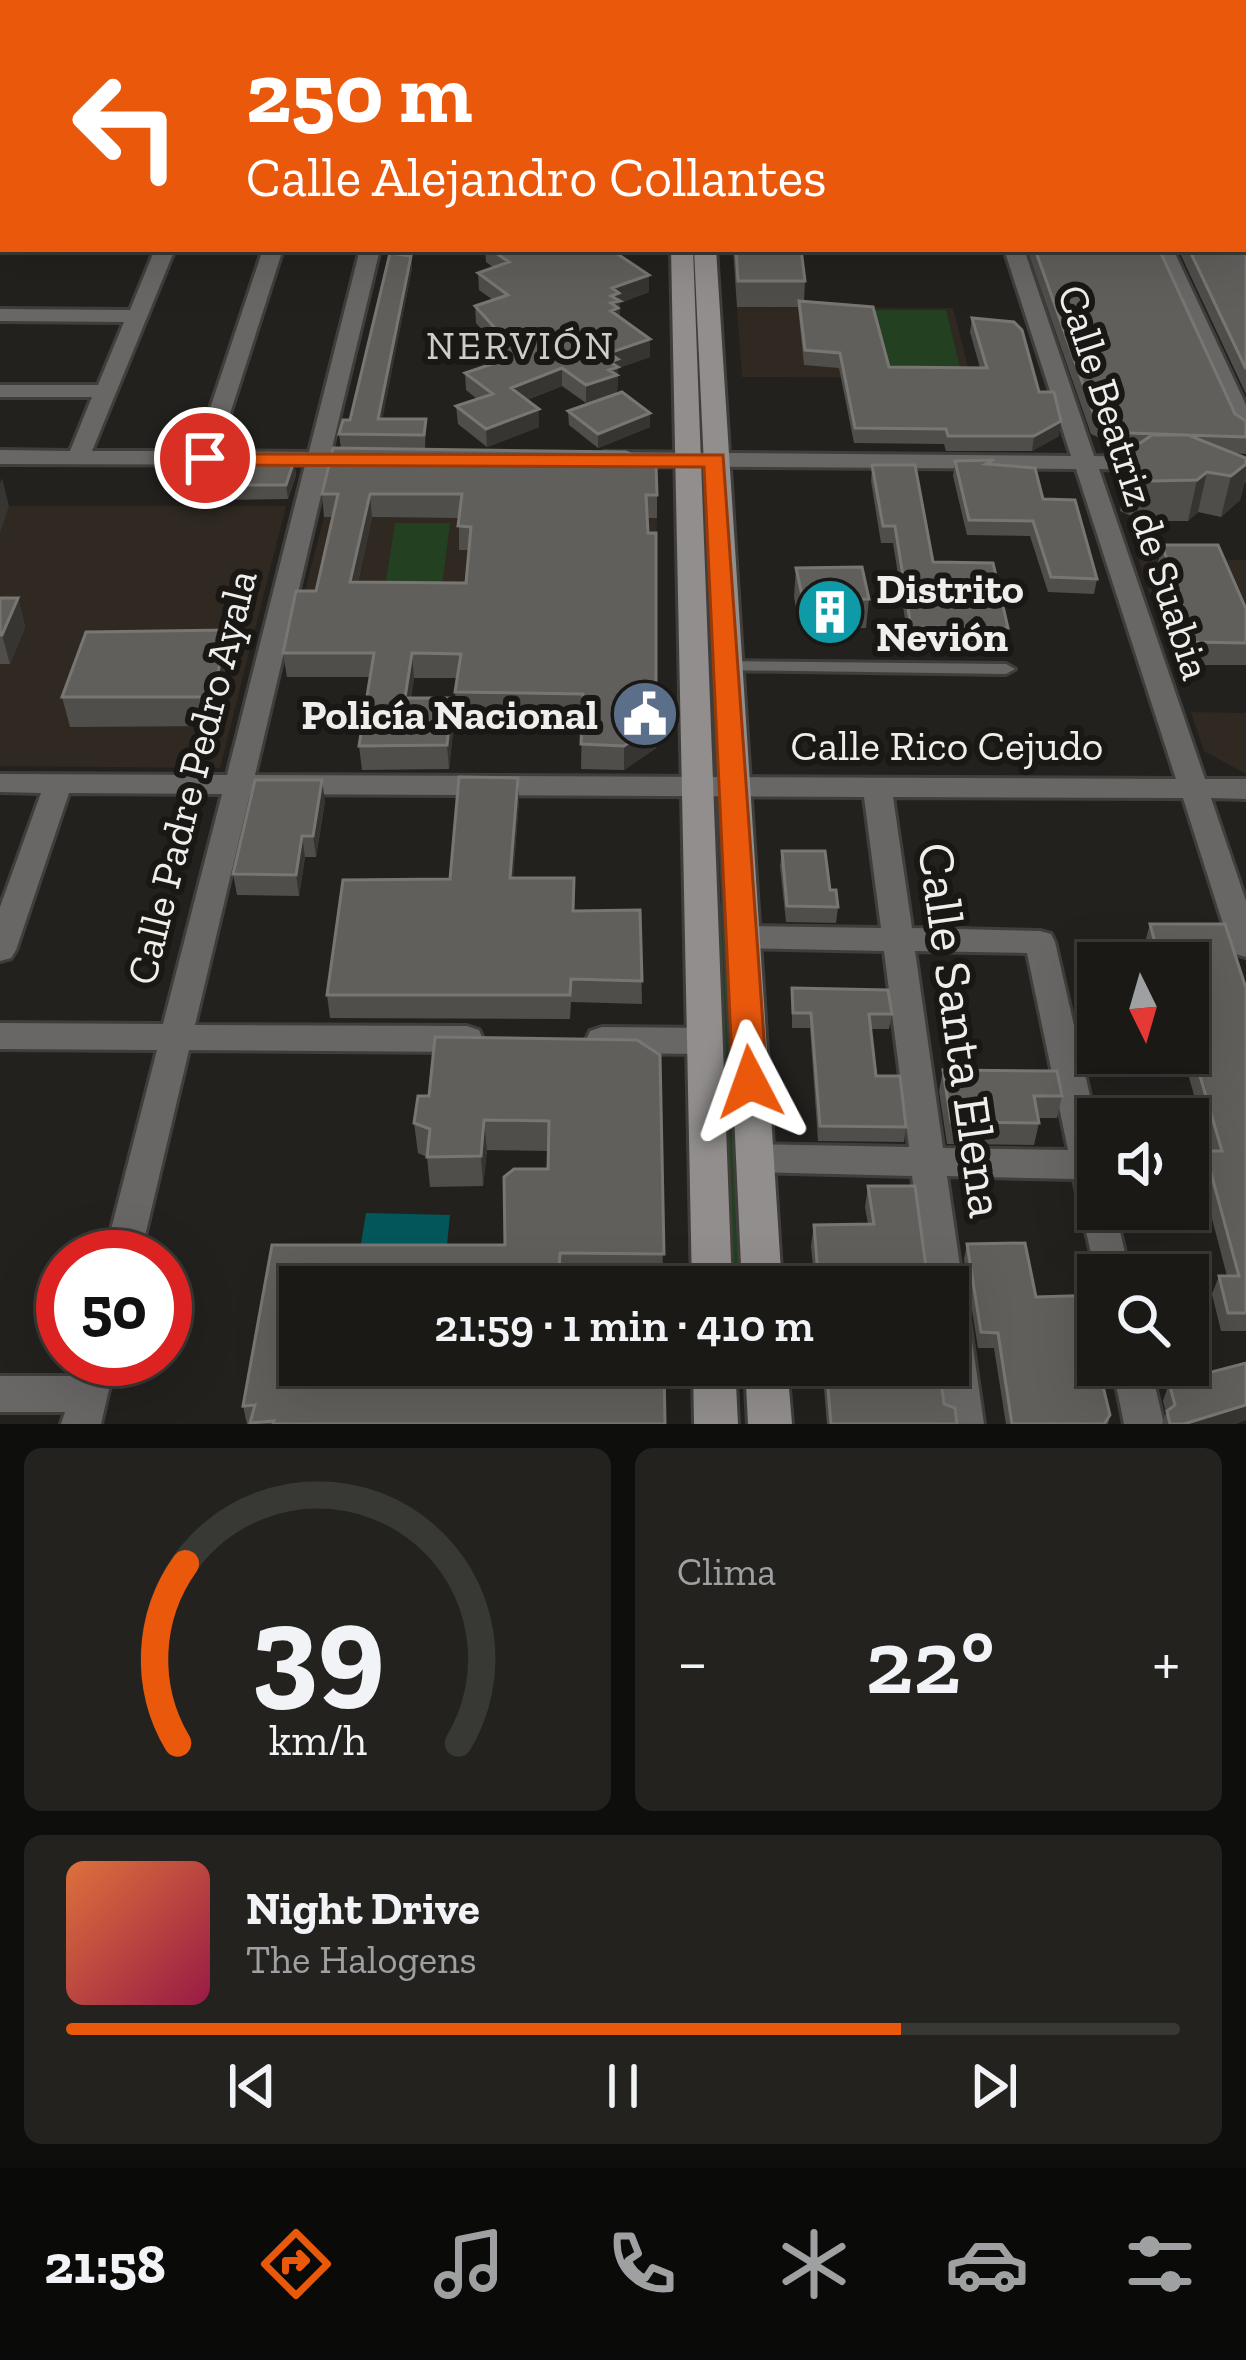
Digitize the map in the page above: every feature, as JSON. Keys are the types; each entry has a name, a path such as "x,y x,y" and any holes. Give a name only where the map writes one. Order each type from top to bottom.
{"main road":[{"path":"682,252 725,666 715,787 706,1041 711,1266"},
{"path":"705,252 702,460 715,787 741,938 761,1266"},
{"path":"715,1386 716,1424"},
{"path":"767,1386 770,1424"}],"street":[{"path":"78,458 164,252"},
{"path":"205,458 272,252"},
{"name":"Calle Padre Pedro Ayala","path":"129,1230 369,252"},
{"name":"Calle Beatriz de Suabia","path":"1015,252 1246,946"},
{"path":"1164,252 1246,429"},
{"path":"0,315 137,316"},
{"path":"0,391 106,391"},
{"path":"0,457 402,459"},
{"path":"586,460 1200,464"},
{"path":"725,666 1006,669"},
{"name":"Calle Rico Cejudo","path":"0,783 1246,789"},
{"path":"0,950 58,784"},
{"name":"Calle Santa Elena","path":"877,787 942,1266"},
{"path":"741,938 1040,942 1077,1114"},
{"path":"0,1036 499,1040"},
{"path":"570,1040 706,1041"},
{"path":"755,1158 1077,1165"},
{"path":"959,1386 964,1424"},
{"path":"1136,1386 1144,1424"},
{"path":"0,1394 89,1392"}],"shaded area":[{"path":"737,307 953,308 971,378 742,377"},
{"path":"0,506 286,506 220,768 0,766"},
{"path":"324,517 657,518 656,557 467,614 299,614"},
{"path":"1138,559 1246,560 1246,665 1174,665"},
{"path":"1191,712 1246,713 1246,774 1204,751"}],"green space":[{"path":"873,310 946,310 962,376 886,376"},
{"path":"395,523 450,523 441,593 384,593"},
{"path":"716,903 725,903 741,1266 731,1266"}],"water":[{"path":"366,1213 450,1215 445,1264 358,1262"}],"building":[{"path":"494,252 614,252 649,275 612,288 619,293 611,296 620,301 611,303 618,308 611,311 650,339 609,353 618,359 610,362 618,367 609,370 617,375 586,385 562,368 511,388 539,409 486,429 456,406 493,394 465,373 501,361 468,336 494,327 475,306 508,295 478,273 509,262"},
{"path":"736,252 801,252 805,281 738,281"},
{"path":"1036,252 1160,252 1235,414 1246,421 1246,437 1129,433 1095,418"},
{"path":"1190,252 1246,252 1246,369"},
{"path":"390,253 411,256 378,419 426,419 424,435 339,434 343,420 350,420"},
{"path":"799,301 873,307 889,367 987,368 972,318 1014,322 1022,330 1039,392 1054,392 1061,421 1034,436 948,436 946,429 855,428 840,353 805,350"},
{"path":"622,392 650,413 598,434 568,411"},
{"path":"1152,435 1188,435 1246,458 1246,464 1231,476 1207,472 1197,480 1152,481 1128,471 1137,464 1133,448"},
{"path":"333,448 626,452 656,466 657,495 646,495 648,533 656,533 656,724 624,746 581,744 583,694 455,692 461,654 412,653 405,698 452,698 447,745 359,746 374,653 283,653 296,591 316,591 338,494 322,494","holes":["370,494 462,494 458,526 471,527 466,583 350,582"]},
{"path":"994,460 986,464 1035,468 1043,499 1075,500 1097,579 1051,577 1033,521 969,520 955,461"},
{"path":"229,461 294,461 286,485 222,485"},
{"path":"872,465 915,465 933,562 993,563 1008,628 911,627 895,526 883,526"},
{"path":"1162,545 1218,545 1246,609 1246,643 1195,642"},
{"path":"862,567 869,599 803,600 796,568"},
{"path":"0,598 18,598 2,635 0,635"},
{"path":"228,630 212,697 62,697 86,632"},
{"path":"459,777 518,778 510,878 574,878 573,911 640,910 642,981 571,979 570,995 327,995 343,880 450,879"},
{"path":"255,780 322,780 313,836 302,836 296,875 233,874"},
{"path":"782,851 825,851 830,890 836,890 838,907 787,906"},
{"path":"1150,924 1225,924 1246,988 1246,1313 1228,1313 1219,1276 1239,1276 1209,1166 1209,1151 1222,1151 1199,1074 1209,1074 1209,942 1155,942"},
{"path":"792,988 888,990 892,1014 869,1014 876,1076 900,1076 906,1127 820,1126 811,1013 793,1013"},
{"path":"435,1037 637,1040 660,1055 664,1254 560,1253 559,1266 279,1266 279,1386 664,1386 665,1424 250,1423 255,1405 243,1406 272,1245 505,1245 504,1177 514,1169 548,1169 549,1121 484,1120 481,1156 427,1157 430,1129 414,1123 418,1096 429,1096"},
{"path":"943,1070 1057,1071 1062,1096 1034,1096 1039,1123 951,1122"},
{"path":"868,1186 915,1186 926,1266 817,1266 814,1225 874,1224"},
{"path":"1025,1243 1036,1297 1077,1296 1077,1386 1103,1386 1110,1415 1104,1424 1012,1424 998,1333 981,1332 967,1244"},
{"path":"1246,1363 1246,1405 1170,1424 1167,1411 1175,1405 1170,1386 1209,1386 1209,1373"},
{"path":"828,1386 942,1386 944,1404 955,1408 957,1424 831,1424"}],"place":[{"name":"Distrito Nevión","path":"830,612"},
{"name":"Policía Nacional","path":"645,714"}],"district":[{"name":"NERVIÓN","path":"521,345"}],"route":[{"path":"205,458 715,460 750,1082"}]}
